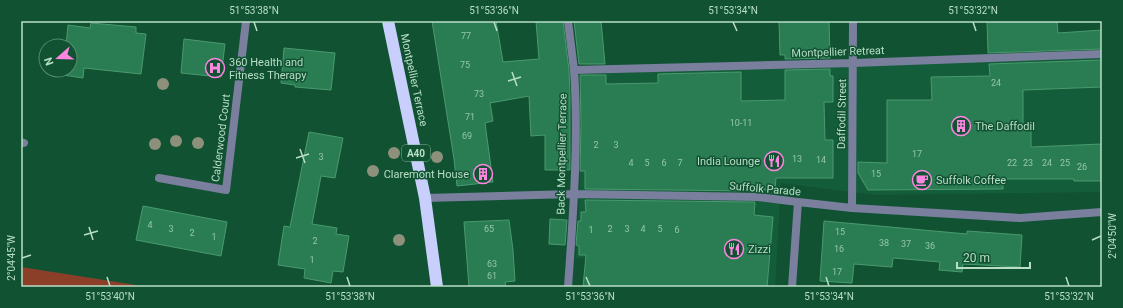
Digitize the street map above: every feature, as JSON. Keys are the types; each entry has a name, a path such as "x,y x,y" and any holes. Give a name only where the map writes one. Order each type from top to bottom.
{"highway":[{"name":"Montpellier Terrace","path":"388,21 425,198 437,287"}],"street":[{"name":"Calderwood Court","path":"159,178 226,190 246,21"},
{"name":"Back Montpellier Terrace","path":"568,21 574,70 575,131 574,194 568,287"},
{"name":"Daffodil Street","path":"852,208 853,21"},
{"name":"Montpellier Retreat","path":"574,70 853,63 1102,54"},
{"name":"Suffolk Parade","path":"425,198 574,194 758,197 852,208 1020,218 1102,212"},
{"path":"792,287 798,202"}],"shaded area":[{"path":"1102,57 1102,192 875,195 781,183 775,287 689,287 690,267 576,258 580,184 581,74"},
{"path":"21,267 149,287 21,287"}],"building":[{"path":"432,21 496,21 503,62 539,59 536,21 563,21 569,70 570,170 545,170 545,135 531,136 529,96 490,103 493,121 485,123 493,182 457,186"},
{"path":"574,21 601,21 605,64 579,64"},
{"path":"779,21 829,21 830,58 785,59 785,55 780,55"},
{"path":"987,21 1057,21 1058,33 1102,30 1102,49 988,53"},
{"path":"91,23 136,27 136,33 146,34 141,74 84,68 83,78 78,77 78,38 67,38 68,25 90,28"},
{"path":"184,39 225,44 221,77 181,73"},
{"path":"284,48 335,53 331,90 295,87 295,85 281,83"},
{"path":"1102,60 1102,87 1023,90 1023,126 1031,126 1031,147 1102,144 1102,181 1074,181 1074,179 1003,179 1003,189 868,190 858,173 858,162 887,163 887,100 932,100 931,77 990,76 989,64"},
{"path":"830,69 830,76 833,76 833,102 824,102 825,140 833,140 833,178 776,178 775,190 755,191 585,189 585,171 580,171 580,75 606,75 606,84 658,83 658,74 741,72 741,101 785,100 785,70"},
{"path":"309,132 343,138 335,178 321,176 312,224 337,228 336,234 349,236 343,272 333,271 331,283 304,278 305,269 278,265 284,226 290,227"},
{"path":"585,200 755,202 754,215 773,217 767,287 583,287 586,255 579,255 579,246 576,245 578,221 581,221 581,212 586,212"},
{"path":"143,206 227,222 221,256 136,240"},
{"path":"550,219 567,220 565,245 549,244"},
{"path":"509,220 515,281 505,282 506,287 469,287 464,222"},
{"path":"824,221 967,234 967,231 1022,235 1020,267 963,264 962,272 939,270 940,262 893,258 892,267 854,264 852,283 820,281"}],"place":[{"name":"360 Health and Fitness Therapy","path":"215,68"},
{"name":"The Daffodil","path":"961,126"},
{"name":"India Lounge","path":"774,161"},
{"name":"Claremont House","path":"483,174"},
{"name":"Suffolk Coffee","path":"922,180"},
{"name":"Zizzi","path":"734,249"}]}
